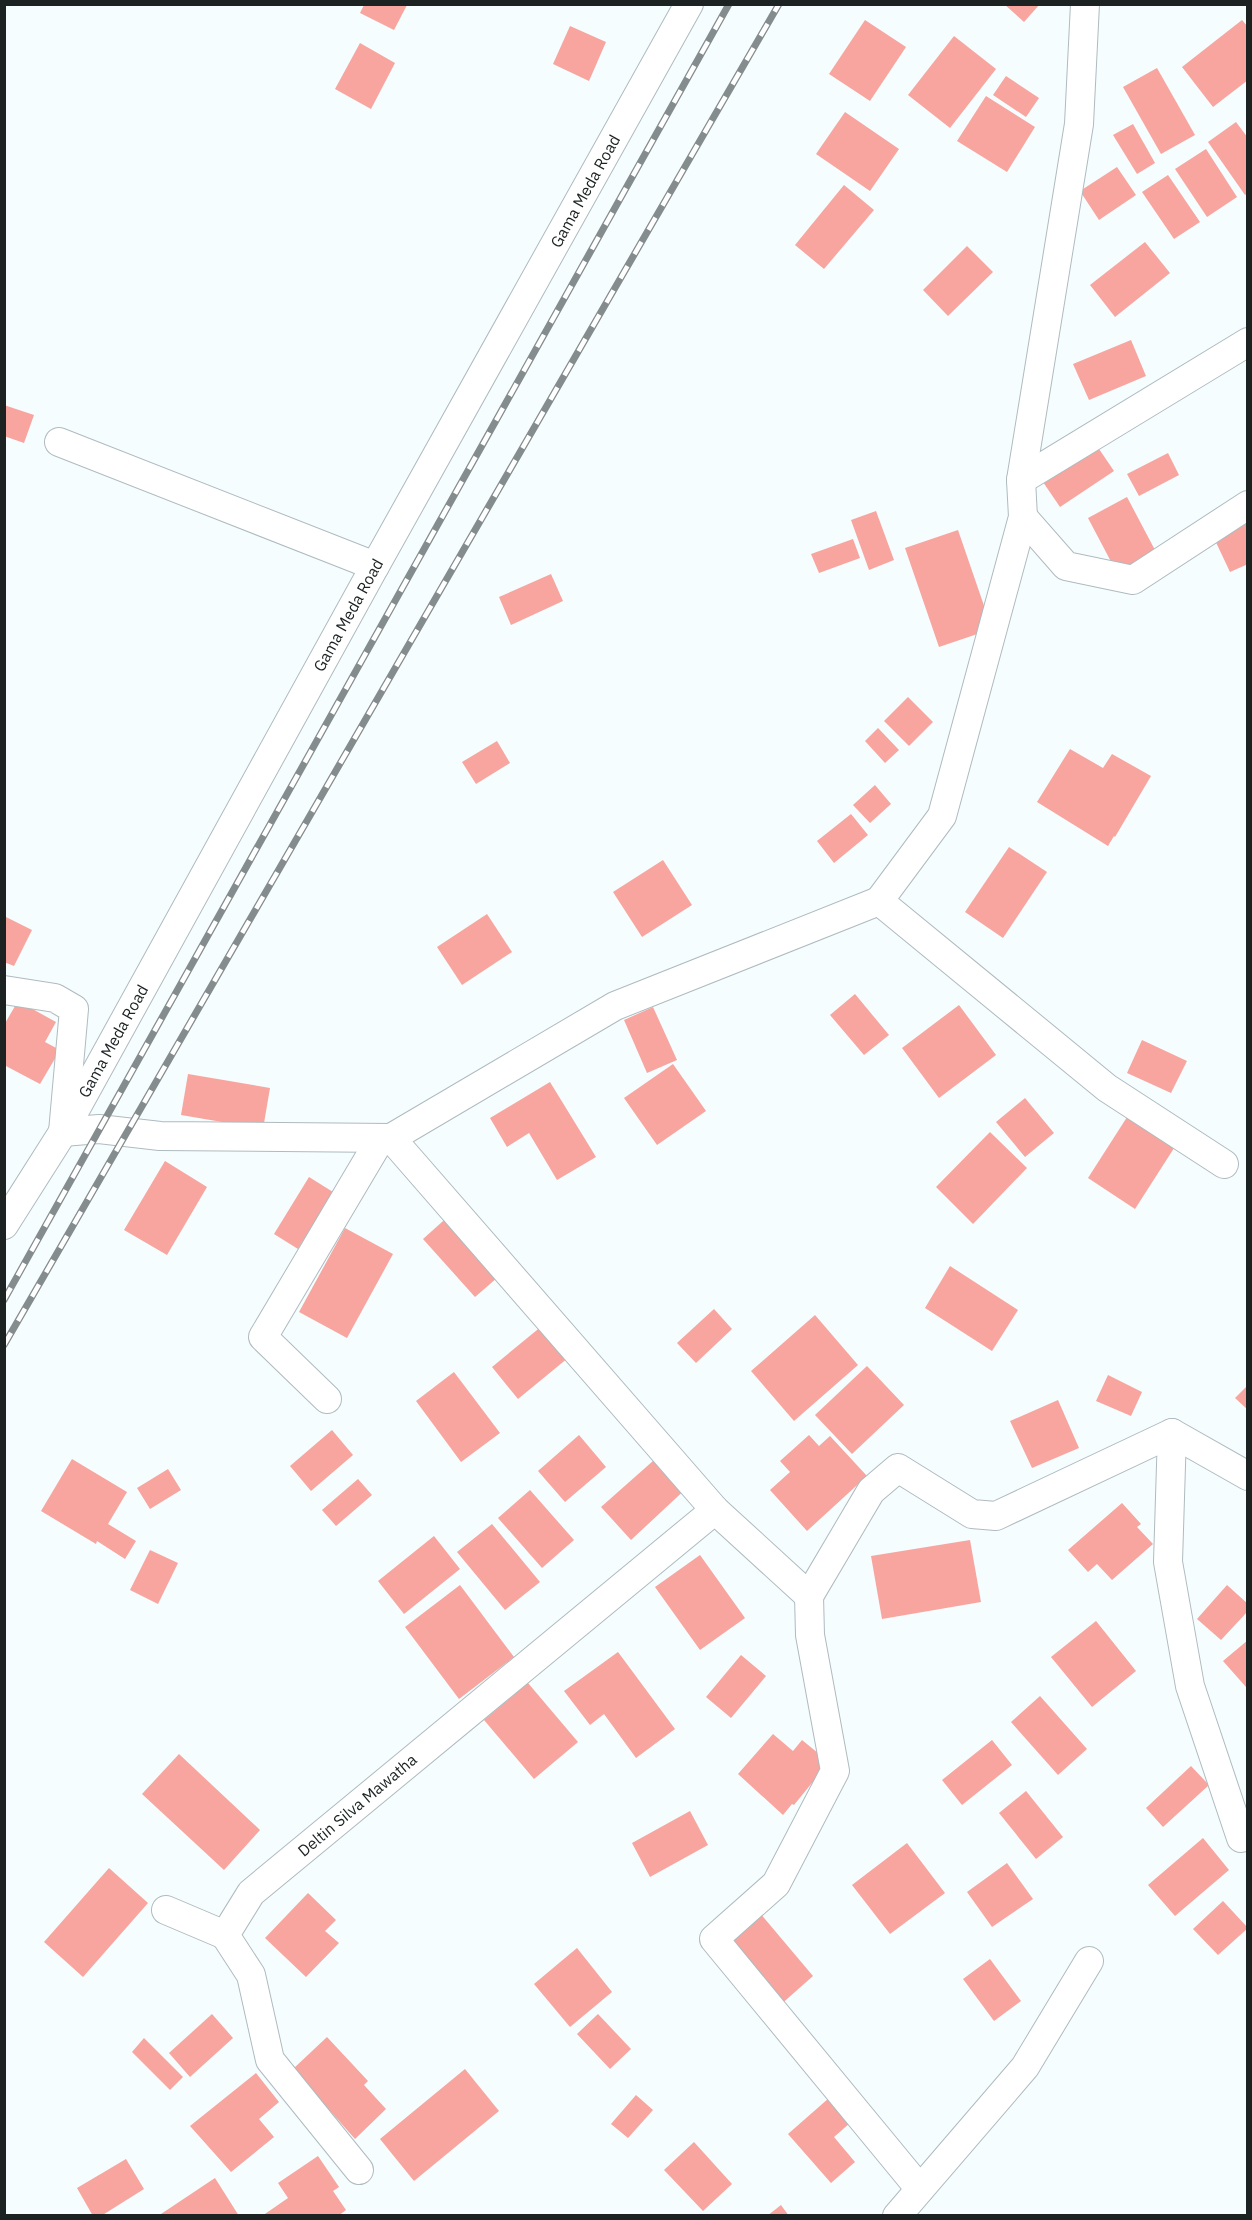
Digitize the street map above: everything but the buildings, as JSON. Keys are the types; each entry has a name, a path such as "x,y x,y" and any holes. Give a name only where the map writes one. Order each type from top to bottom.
{"street":[{"name":"Gama Meda Road","path":"4,1225 63,1132 375,566 689,4"},
{"path":"327,1399 263,1337 386,1138 615,1006 879,901 942,816 1023,517 1021,480 1079,124 1085,4"},
{"path":"1021,480 1248,342"},
{"path":"59,442 375,566"},
{"path":"1023,517 1066,566 1133,580 1248,505"},
{"path":"879,901 1107,1088 1224,1164"},
{"path":"4,990 55,998 74,1009 63,1132 99,1129 160,1136 386,1138 715,1510 809,1596"},
{"path":"1172,1433 1248,1476"},
{"path":"920,2189 714,1939 776,1884 835,1771 810,1635 809,1596 872,1491 898,1468 972,1514 996,1516 1172,1433"},
{"path":"1172,1433 1168,1562 1190,1686 1241,1838"},
{"name":"Deltin Silva Mawatha","path":"225,1935 251,1893 715,1510"},
{"path":"166,1910 225,1935 251,1976 270,2060 359,2170"},
{"path":"897,2216 1025,2067 1089,1961"}],"railway":[{"path":"4,1300 729,4"},
{"path":"4,1345 779,4"}]}
